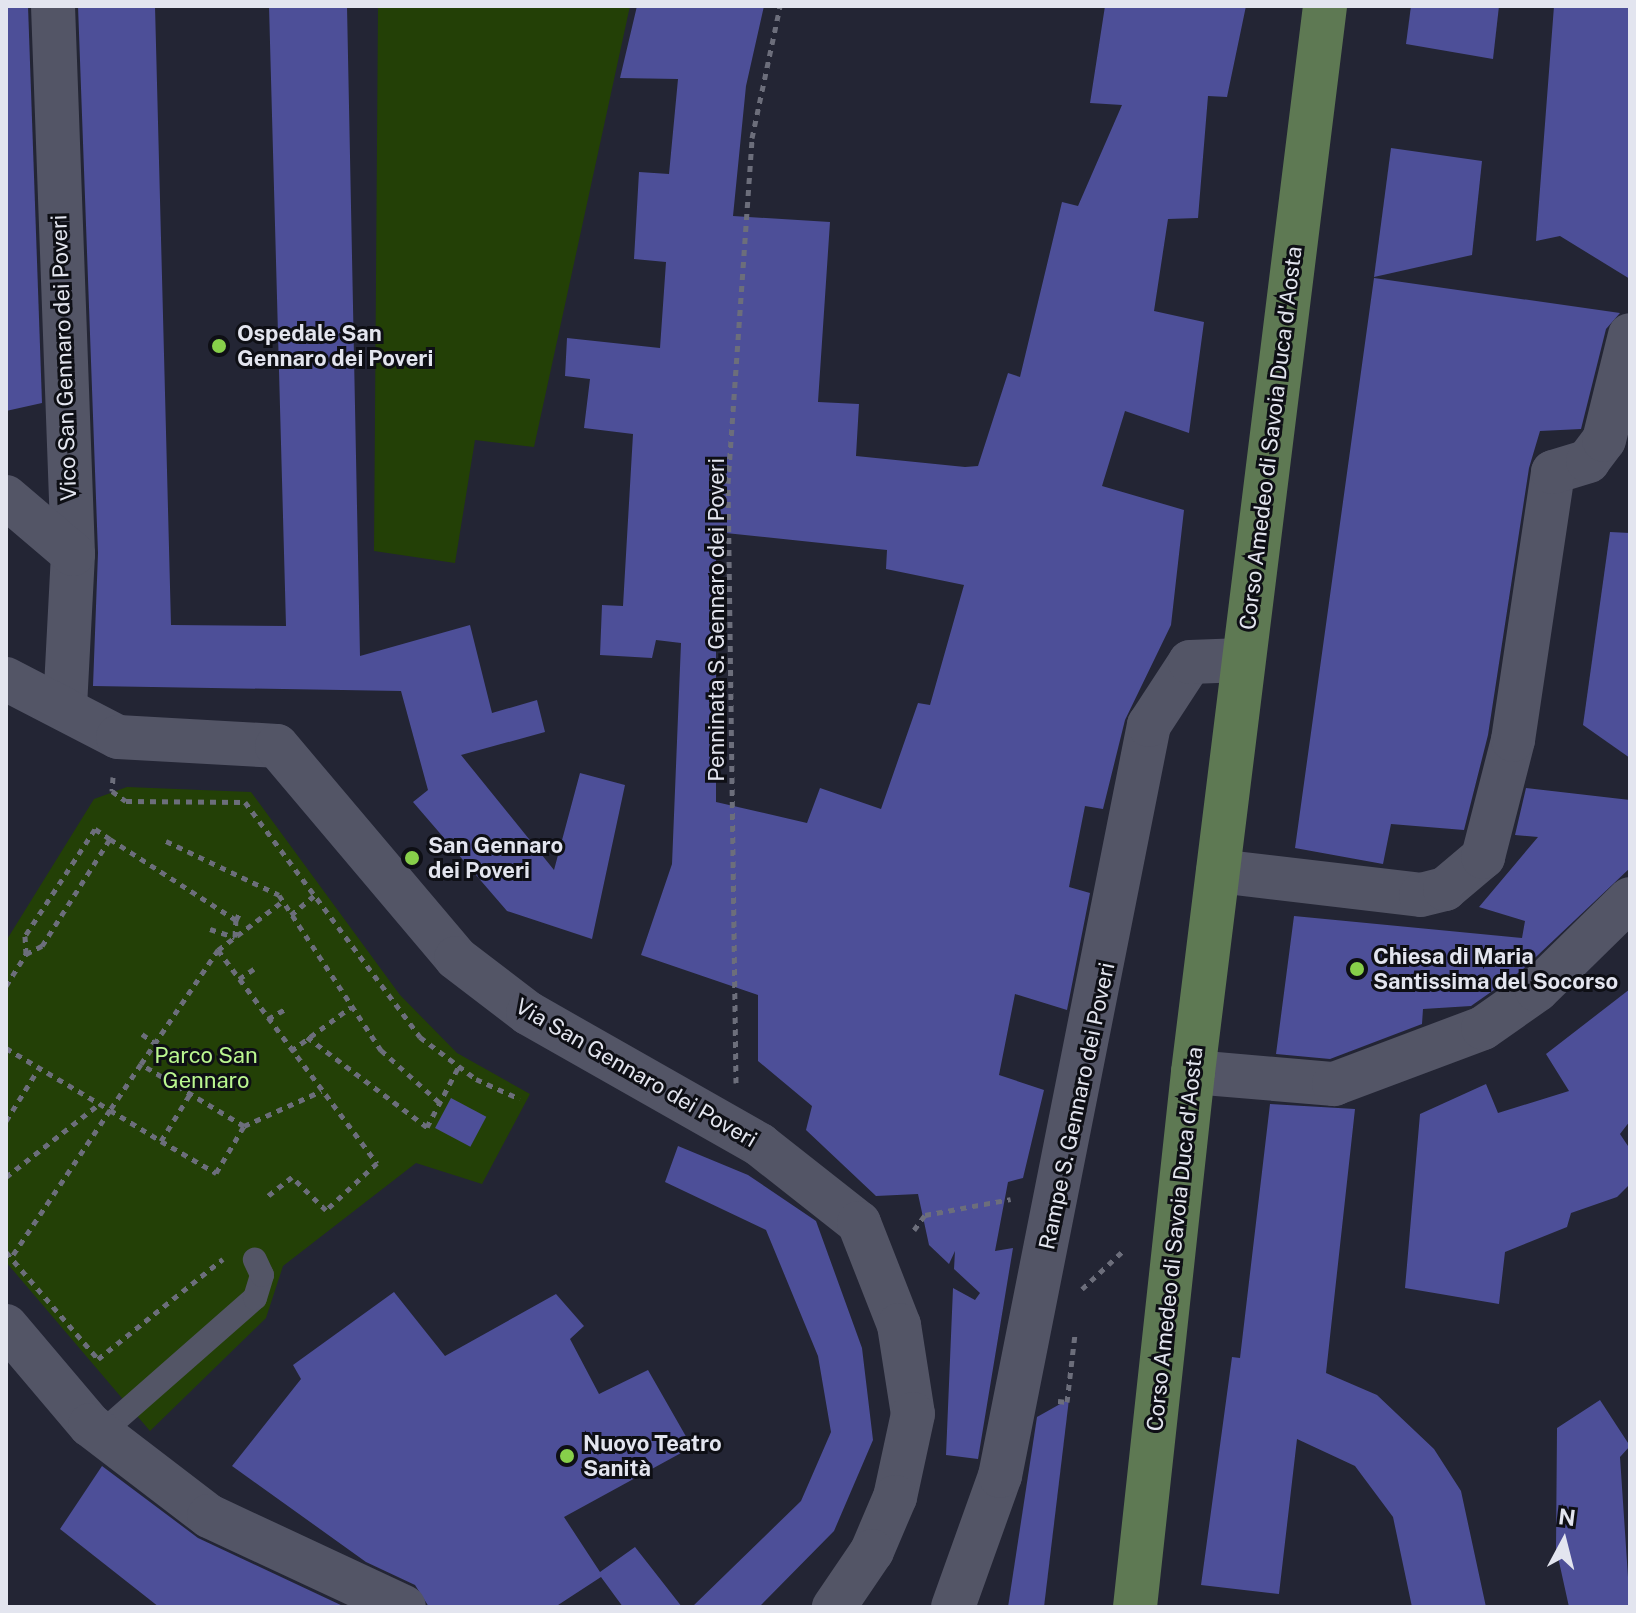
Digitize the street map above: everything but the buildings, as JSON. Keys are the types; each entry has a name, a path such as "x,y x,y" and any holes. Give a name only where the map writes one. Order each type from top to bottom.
{"main road":[{"name":"Corso Amedeo di Savoia Duca d'Aosta","path":"1135,1607 1193,1072 1325,6"}],"street":[{"name":"Vico San Gennaro dei Poveri","path":"53,6 73,554 65,709"},
{"path":"1218,871 1421,895 1445,889 1483,857 1513,740 1553,472 1588,461 1604,440 1630,335"},
{"path":"8,504 73,554"},
{"name":"Rampe S. Gennaro dei Poveri","path":"953,1607 1000,1476 1149,725 1190,662 1243,660"},
{"name":"Via San Gennaro dei Poveri","path":"6,679 118,737 277,746 456,958 528,1013 760,1145 859,1223 899,1325 913,1414 895,1497 872,1551 834,1607"},
{"path":"1193,1072 1334,1084 1483,1028 1537,990 1630,899"},
{"path":"6,1326 100,1434 209,1516 404,1607"}],"lane":[{"path":"100,1434 255,1298 262,1275 255,1260"}],"path":[{"name":"Penninata S. Gennaro dei Poveri","path":"732,1092 738,1078 728,483 752,138 780,6"},
{"path":"118,737 112,791 126,801 245,802 420,1037 459,1066 520,1099"},
{"path":"26,954 25,936 95,829 238,917 235,937"},
{"path":"6,986 26,954 42,946 110,839"},
{"path":"166,841 283,901 381,1050 440,1103"},
{"path":"291,915 314,896"},
{"path":"255,1260 219,1261 98,1359 8,1255 218,950 283,901"},
{"path":"210,929 235,937"},
{"path":"218,950 377,1163 326,1210 292,1177 265,1198"},
{"path":"239,979 254,969"},
{"path":"291,1051 351,1007"},
{"path":"268,1019 285,1009"},
{"path":"142,1034 155,1043"},
{"path":"307,1037 427,1127 459,1066"},
{"path":"6,1048 216,1173 244,1126 321,1091"},
{"path":"141,1064 244,1126"},
{"path":"6,1121 39,1068"},
{"path":"161,1141 190,1094"},
{"path":"6,1177 99,1104"},
{"path":"914,1230 925,1215 1012,1199 1010,1211"},
{"path":"1080,1297 1125,1249"}],"green space":[{"path":"378,6 630,6 534,447 475,440 455,563 374,551"},
{"name":"Parco San Gennaro","path":"127,787 251,792 400,995 457,1053 530,1094 482,1184 416,1163 283,1266 266,1318 150,1431 6,1262 6,941 94,799"}],"place":[{"name":"Ospedale San Gennaro dei Poveri","path":"219,346"},
{"name":"San Gennaro dei Poveri","path":"412,858"},
{"name":"Chiesa di Maria Santissima del Socorso","path":"1357,969"},
{"name":"Nuovo Teatro Sanità","path":"567,1456"}]}
